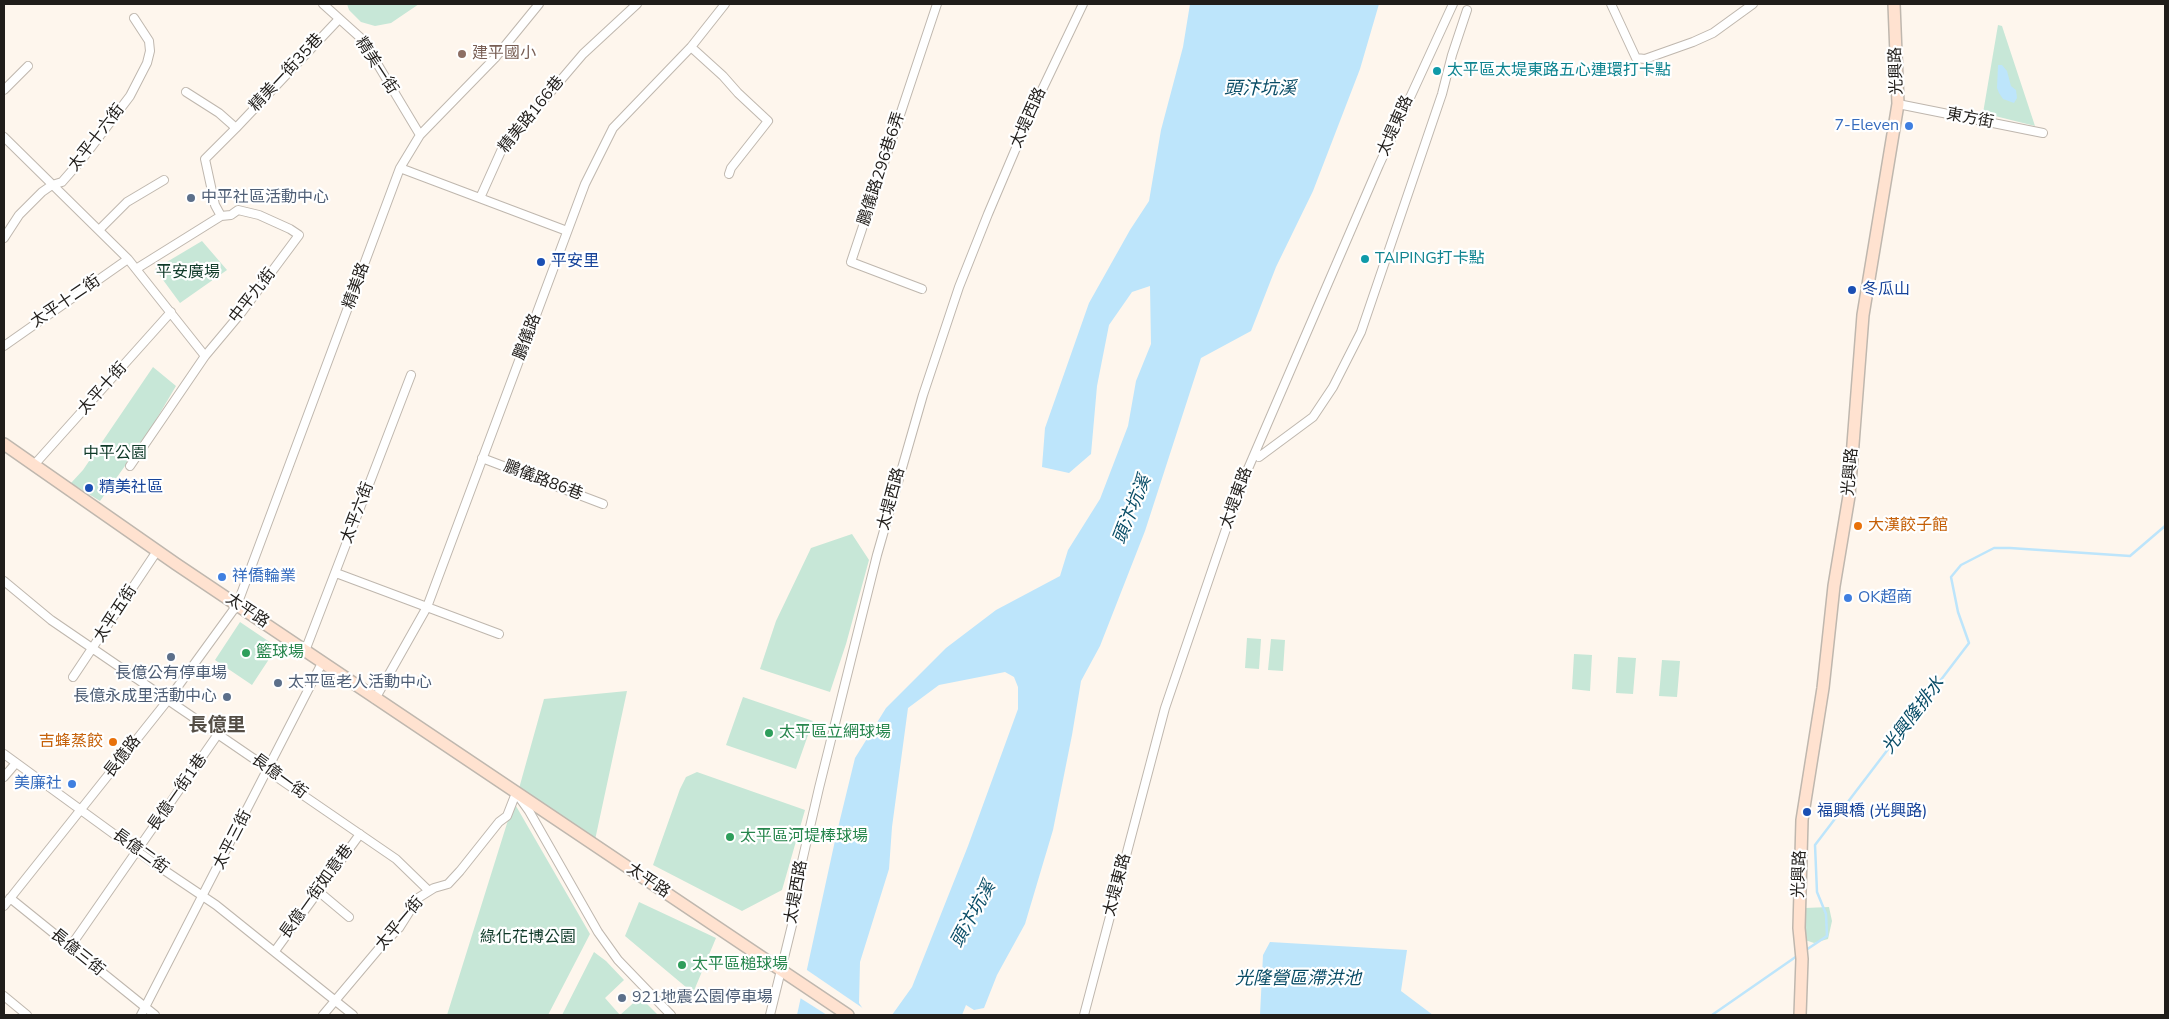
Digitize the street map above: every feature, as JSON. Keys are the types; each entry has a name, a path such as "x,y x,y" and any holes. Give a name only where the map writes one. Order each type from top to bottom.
{"street":[{"name":"精美一街","path":"323,4 363,40 420,135"},
{"name":"精美路","path":"238,605 400,168 420,135 495,58 539,4"},
{"name":"精美路166巷","path":"480,198 502,149 582,54 637,4"},
{"name":"鵬儀路","path":"375,699 427,607 577,199 613,128 691,47 725,4"},
{"name":"鵬儀路296巷6弄","path":"922,289 851,262 937,4"},
{"name":"太堤西路","path":"770,1015 793,921 793,902 799,873 877,554 923,395 959,287 988,214 1030,115 1083,4"},
{"name":"太堤東路","path":"1084,1015 1166,708 1241,485 1395,128 1453,4"},
{"path":"1611,4 1636,58 1652,58 1713,33 1753,4"},
{"name":"光興路","path":"1800,1015 1802,959 1799,928 1799,890 1802,820 1823,688 1833,592 1849,496 1863,315 1898,104 1894,4"},
{"path":"1259,457 1313,417 1333,387 1361,332 1442,94 1452,55 1467,10"},
{"name":"太平十六街","path":"4,238 19,215 42,192 52,185 62,182 83,158 130,96 147,63 150,51 149,41 134,18"},
{"name":"精美一街35巷","path":"221,216 215,205 206,159 338,19"},
{"path":"691,47 768,121 731,168 729,174"},
{"path":"4,90 28,66"},
{"path":"186,92 219,113 236,128"},
{"name":"東方街","path":"1898,104 2043,133"},
{"path":"4,137 128,259 205,356"},
{"path":"400,168 567,230"},
{"path":"99,230 126,202 164,180"},
{"name":"中平九街","path":"130,466 205,356 240,314 299,235 259,215 238,210 221,216"},
{"path":"136,269 221,216"},
{"name":"太平十二街","path":"4,346 128,259"},
{"name":"太平十街","path":"34,466 171,312"},
{"name":"太平六街","path":"305,651 411,375"},
{"name":"太平路","path":"4,444 157,551 375,699 848,1015"},
{"name":"鵬儀路86巷","path":"482,458 603,504"},
{"name":"太平五街","path":"73,677 157,551"},
{"path":"336,573 499,634"},
{"name":"長億一街","path":"4,581 51,620 396,859 429,891"},
{"name":"長億路","path":"4,906 168,700 238,605"},
{"name":"太平三街","path":"141,1015 269,770 322,663"},
{"name":"長億一街1巷","path":"70,947 218,734"},
{"name":"長億二街","path":"4,754 203,897 275,951 353,1015"},
{"path":"4,777 16,763"},
{"name":"太平路","path":"516,793 529,811 598,932 618,960 671,1015"},
{"name":"太平一街","path":"324,1015 382,945 399,928 418,898 429,891 448,884 460,871 499,822 507,816 516,793"},
{"name":"長億一街如意巷","path":"275,951 360,834"},
{"path":"318,891 349,917"},
{"name":"長億三街","path":"10,898 155,1015"},
{"path":"4,996 27,1015"}],"green space":[{"path":"347,4 419,4 391,23 375,26 361,22 349,10"},
{"path":"1998,25 2002,26 2035,126 1983,113"},
{"name":"平安廣場","path":"202,241 227,270 180,303 155,269"},
{"name":"中平公園","path":"153,367 176,386 147,435 100,501 71,483 83,470"},
{"path":"852,534 869,560 846,644 830,692 760,669 776,621 811,548"},
{"name":"籃球場","path":"240,622 277,647 252,685 215,660"},
{"path":"1247,638 1261,639 1259,669 1245,668"},
{"path":"1271,639 1285,640 1283,671 1268,670"},
{"path":"1574,654 1592,655 1590,691 1572,689"},
{"path":"1618,657 1636,658 1633,694 1616,693"},
{"path":"1662,660 1680,661 1677,697 1659,696"},
{"path":"627,691 595,840 518,792 544,699"},
{"name":"太平區立網球場","path":"743,697 813,721 796,769 726,745"},
{"name":"太平區河堤棒球場","path":"697,772 805,810 782,890 742,911 653,865 680,789 686,777"},
{"name":"綠化花博公園","path":"516,806 590,934 548,1015 447,1015 509,817"},
{"name":"太平區槌球場","path":"639,902 716,938 693,993 625,936"},
{"path":"1829,907 1832,921 1828,939 1814,943 1805,940 1805,908"},
{"path":"594,952 606,961 624,980 605,998 620,1015 562,1015"},
{"path":"640,997 658,1015 620,1015"}],"water":[{"name":"頭汴坑溪","path":"1190,4 1379,4 1360,69 1313,191 1276,267 1251,331 1201,358 1145,531 1100,646 1081,681 1053,830 1025,924 997,975 984,1008 974,1010 966,1005 962,1015 892,1015 912,987 968,846 1018,709 1018,687 1014,677 1005,672 939,685 908,708 892,827 889,869 860,962 859,1003 867,1015 797,1015 855,758 886,708 946,648 996,610 1060,576 1068,550 1100,499 1128,426 1136,381 1151,344 1150,286 1132,292 1109,325 1097,386 1091,454 1069,473 1042,467 1045,428 1089,303 1130,230 1149,201 1161,130 1183,47"},
{"path":"1998,65 2002,65 2007,71 2011,86 2016,90 2017,98 2014,103 2003,99 1999,93 1997,88"},
{"name":"光隆營區滯洪池","path":"1270,942 1407,950 1401,991 1433,1015 1260,1015 1263,955"}],"pier":[{"path":"804,968 867,1011 869,1015 827,1015 797,996"}],"waterway":[{"name":"光興隆排水","path":"1806,950 1827,936 1826,914 1817,892 1815,845 1969,643 1958,612 1951,577 1961,565 1994,548 2130,556 2165,526"},
{"name":"光興隆排水","path":"1712,1015 1797,956"}],"place":[{"name":"建平國小","path":"462,54"},
{"name":"太平區太堤東路五心連環打卡點","path":"1437,71"},
{"name":"7-Eleven","path":"1909,126"},
{"name":"中平社區活動中心","path":"191,198"},
{"name":"TAIPING打卡點","path":"1365,259"},
{"name":"平安里","path":"541,262"},
{"name":"冬瓜山","path":"1852,290"},
{"name":"精美社區","path":"89,488"},
{"name":"大漢餃子館","path":"1858,526"},
{"name":"祥僑輪業","path":"222,577"},
{"name":"OK超商","path":"1848,598"},
{"name":"籃球場","path":"246,653"},
{"name":"長億公有停車場","path":"171,657"},
{"name":"太平區老人活動中心","path":"278,683"},
{"name":"長億永成里活動中心","path":"227,697"},
{"name":"太平區立網球場","path":"769,733"},
{"name":"吉蜂蒸餃","path":"113,742"},
{"name":"美廉社","path":"72,784"},
{"name":"福興橋 (光興路)","path":"1807,812"},
{"name":"太平區河堤棒球場","path":"730,837"},
{"name":"太平區槌球場","path":"682,965"},
{"name":"921地震公園停車場","path":"622,998"}],"district":[{"name":"長億里","path":"217,726"}]}
